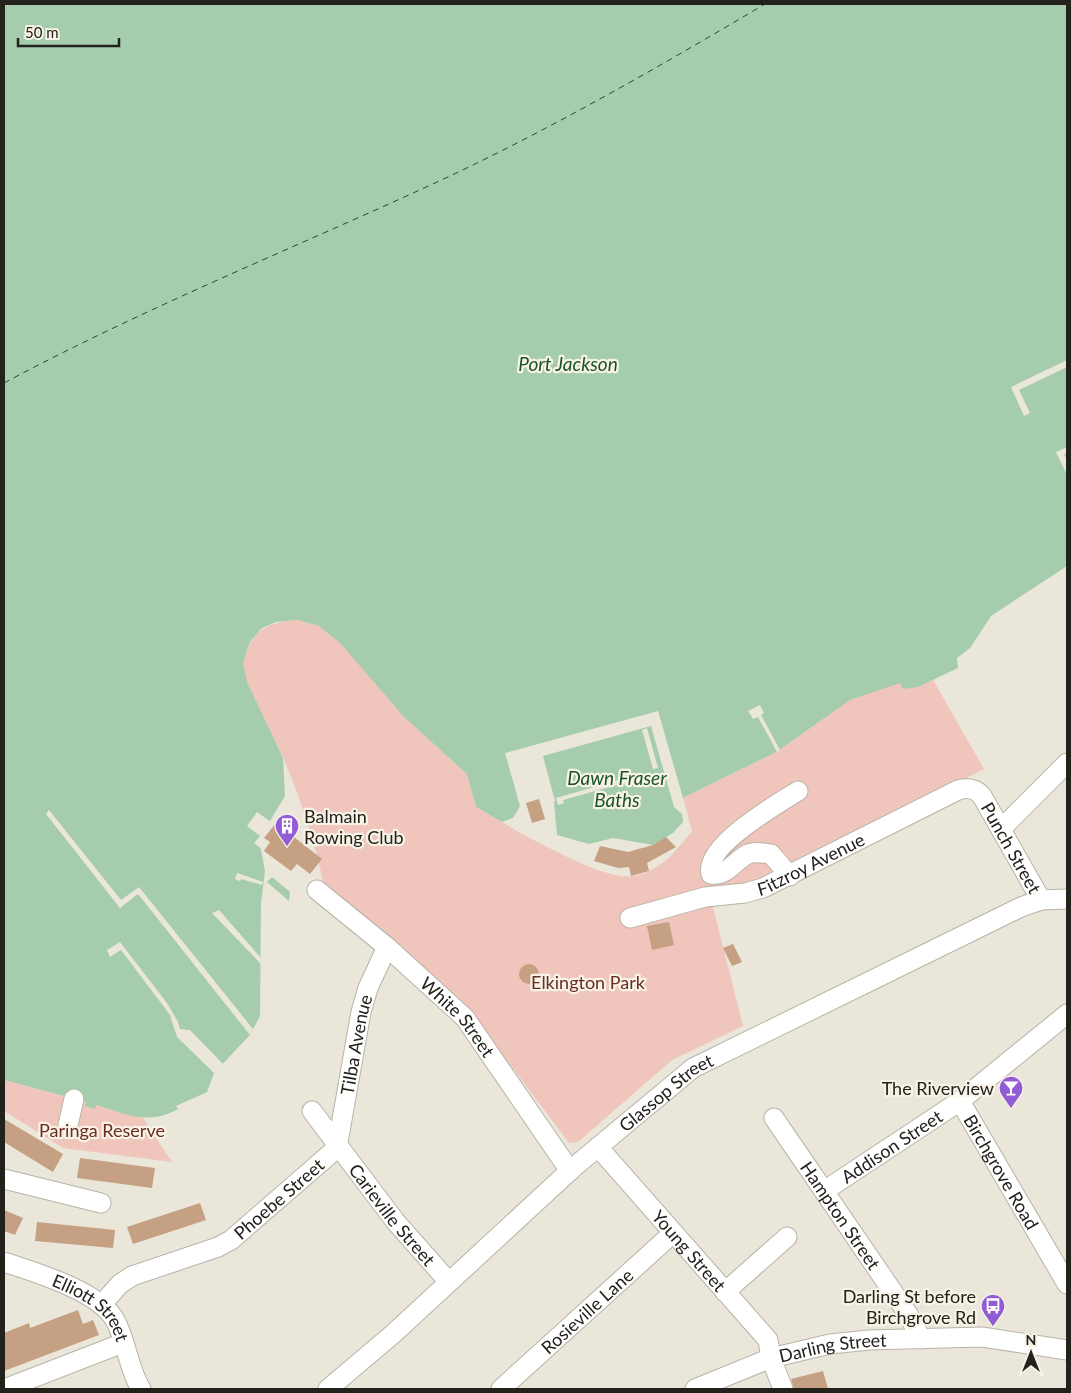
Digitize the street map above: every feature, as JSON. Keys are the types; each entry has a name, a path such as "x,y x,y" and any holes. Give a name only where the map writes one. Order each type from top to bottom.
{"street":[{"path":"1001,829 1067,763"},
{"name":"Fitzroy Avenue","path":"630,918 705,897 754,891 790,876 958,790 973,789 982,796"},
{"path":"790,876 771,854 761,852 748,853 727,870 716,874 711,874 709,868 712,857 719,848 756,818 798,791"},
{"name":"Punch Street","path":"982,796 1041,900"},
{"name":"White Street","path":"317,890 387,946 465,1018 570,1171"},
{"name":"Glassop Street","path":"328,1389 393,1334 448,1281 570,1171 694,1068 1021,907 1041,900 1066,898"},
{"name":"Tilba Avenue","path":"337,1148 361,1012 368,988 387,946"},
{"name":"Birchgrove Road","path":"1067,1014 960,1101 1067,1284"},
{"path":"68,1126 74,1099"},
{"name":"Addison Street","path":"824,1191 960,1101"},
{"name":"Carieville Street","path":"312,1111 337,1148 395,1221 448,1281"},
{"name":"Hampton Street","path":"774,1118 908,1314 920,1338"},
{"name":"Young Street","path":"598,1147 768,1340 771,1358 783,1389"},
{"name":"Phoebe Street","path":"102,1304 120,1284 132,1276 218,1247 243,1231 337,1148"},
{"path":"4,1179 101,1203"},
{"name":"Rosieville Lane","path":"501,1389 673,1233"},
{"path":"725,1292 787,1237"},
{"name":"Elliott Street","path":"4,1262 42,1274 102,1304 115,1321 141,1389"},
{"name":"Darling Street","path":"695,1389 771,1358 830,1344 870,1340 982,1337 1067,1350"},
{"path":"4,1389 123,1344"}],"green space":[{"name":"Elkington Park","path":"297,620 319,626 342,644 404,717 467,774 476,807 553,850 599,870 618,875 633,876 652,870 667,860 680,846 692,831 683,798 778,751 850,700 900,682 918,687 933,680 984,769 781,872 762,880 709,891 743,1026 672,1060 578,1142 569,1143 469,1010 340,897 325,892 318,858 302,806 283,757 248,684 243,663 250,644 260,631 272,624"},
{"name":"Paringa Reserve","path":"4,1080 143,1118 172,1162 63,1148 4,1111"}],"water":[{"name":"Port Jackson","path":"4,4 1067,4 1067,566 991,616 970,648 957,658 958,668 918,687 903,689 900,683 850,700 778,751 683,798 658,711 505,753 520,806 513,818 502,822 476,807 467,774 404,717 341,644 319,626 297,620 276,622 262,628 250,642 243,663 247,682 283,758 285,796 259,839 265,871 261,904 260,1016 250,1035 214,1073 207,1092 176,1106 178,1109 156,1117 147,1118 127,1115 96,1105 95,1109 85,1106 86,1102 4,1080"},
{"name":"Dawn Fraser Baths","path":"651,726 674,807 682,814 683,822 673,833 653,845 613,838 589,844 557,835 555,801 543,756"},
{"path":"272,877 290,892 289,901 267,882"}],"pier":[{"path":"1067,360 1067,367 1019,390 1030,413 1024,416 1011,387"},
{"path":"1067,447 1067,453 1064,454 1067,460 1067,475 1056,452"},
{"path":"760,705 764,713 761,715 780,750 777,752 758,717 753,719 748,711"},
{"path":"647,728 658,768 653,769 642,730"},
{"path":"629,777 631,784 625,786 624,783 563,800 564,803 558,805 556,798"},
{"path":"49,810 121,900 139,887 253,1029 250,1035 138,894 120,908 46,814"},
{"path":"257,812 271,822 262,840 264,851 254,843 260,836 247,826"},
{"path":"237,873 263,882 262,885 235,879"},
{"path":"219,910 262,959 261,964 212,913"},
{"path":"120,942 167,1003 180,1029 190,1030 224,1065 214,1073 177,1037 170,1015 121,950 110,957 107,950"}],"building":[{"path":"539,799 545,819 532,823 526,803"},
{"name":"Balmain Rowing Club","path":"276,823 322,859 310,874 297,864 291,871 264,851 270,842 264,838"},
{"path":"666,837 676,847 647,863 649,871 631,876 629,867 618,868 594,861 600,846 628,852 653,845"},
{"path":"669,922 674,945 652,950 647,926"},
{"path":"733,944 742,962 732,966 723,948"},
{"path":"529,964 536,967 539,974 536,981 529,984 522,981 519,974 522,967"},
{"path":"4,1119 63,1154 53,1172 4,1142"},
{"path":"80,1158 155,1168 152,1188 77,1178"},
{"path":"200,1203 206,1220 133,1244 127,1227"},
{"path":"4,1210 23,1218 15,1235 4,1231"},
{"path":"37,1222 115,1230 113,1248 35,1241"},
{"path":"78,1310 83,1324 93,1320 99,1335 4,1371 4,1333 29,1323 30,1328"},
{"path":"823,1371 828,1389 794,1389 791,1379"}],"ferry route":[{"path":"4,383 169,302 450,176 609,94 765,4"}],"place":[{"name":"Balmain Rowing Club","path":"287,847"},
{"name":"The Riverview","path":"1011,1109"},
{"name":"Darling St before Birchgrove Rd","path":"993,1327"}]}
